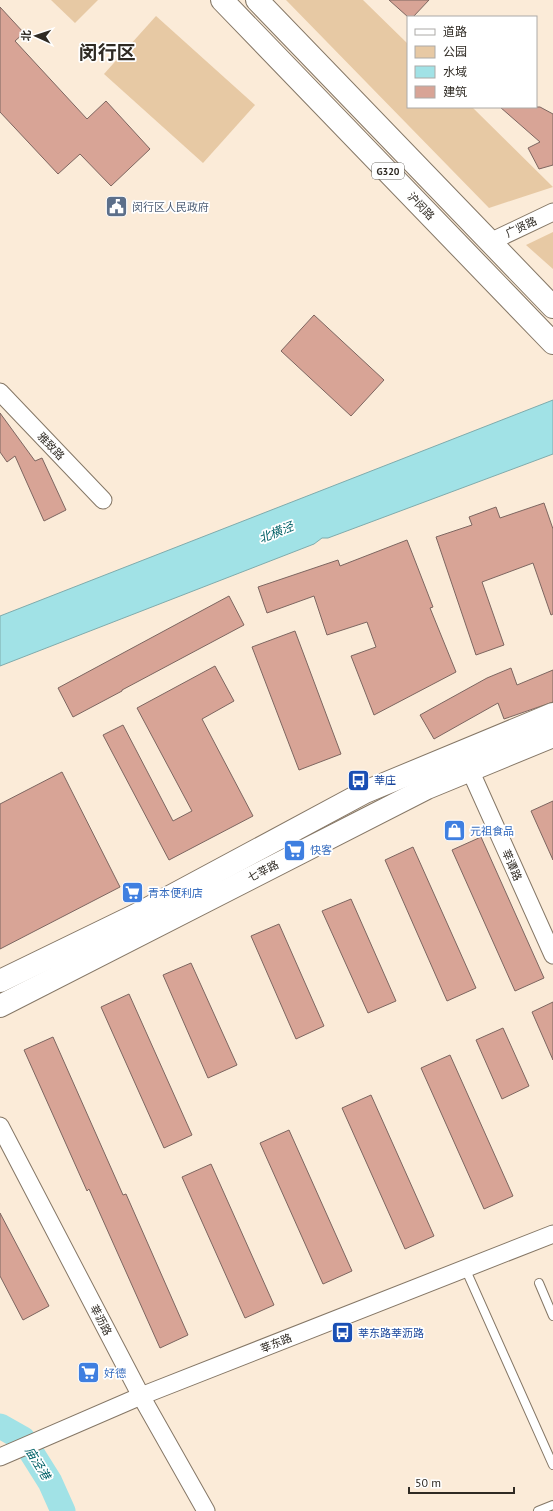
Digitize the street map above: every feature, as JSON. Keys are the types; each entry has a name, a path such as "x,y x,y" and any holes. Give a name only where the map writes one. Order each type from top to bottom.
{"main road":[{"name":"沪闵路","path":"222,0 553,343"},
{"name":"G320","path":"257,0 553,307"},
{"name":"七莘路","path":"0,1006 420,792 465,762 553,714"},
{"name":"七莘路","path":"0,981 136,915 365,792 553,736"}],"street":[{"name":"广贤路","path":"490,242 553,212"},
{"name":"雅致路","path":"0,392 103,500"},
{"name":"莘谭路","path":"465,762 553,955"},
{"name":"莘沥路","path":"0,1126 141,1396 206,1511"},
{"name":"莘东路","path":"1,1457 141,1396 553,1234"}],"lane":[{"path":"466,1268 553,1465"},
{"path":"539,1283 553,1316"},
{"path":"538,1511 553,1505"}],"green space":[{"path":"51,0 98,0 75,23"},
{"path":"286,0 363,0 407,43 407,108 473,108 553,187 489,208"},
{"path":"156,16 255,105 203,163 104,74"},
{"path":"553,232 553,269 526,245"}],"water":[{"name":"北横泾","path":"553,400 553,454 328,538 322,538 314,544 0,666 0,616"}],"building":[{"path":"389,0 429,0 414,16 407,16"},
{"path":"0,7 24,33 15,41 87,119 106,101 150,149 111,186 80,154 58,174 0,112"},
{"path":"540,107 553,114 553,165 539,169 528,148 540,142 501,108"},
{"path":"314,315 384,380 351,416 281,351"},
{"path":"0,413 35,461 42,458 66,510 44,521 15,456 7,462 0,452"},
{"path":"544,503 553,529 553,614 551,615 533,563 482,582 504,645 476,655 436,537 472,525 469,517 496,507 500,518"},
{"path":"407,540 433,607 430,608 456,672 374,715 351,656 376,647 367,622 327,635 314,596 267,613 258,587 338,560 340,566"},
{"path":"229,596 244,625 73,717 58,688"},
{"path":"295,631 341,754 299,770 252,647"},
{"path":"215,666 234,701 202,719 253,816 169,860 103,735 123,725 173,821 192,811 137,708"},
{"path":"511,668 517,685 553,670 553,702 504,719 498,703 434,739 420,715 487,678"},
{"path":"62,772 120,887 0,949 0,804"},
{"path":"553,801 553,860 531,811"},
{"path":"481,837 544,978 515,991 452,850"},
{"path":"413,847 476,988 447,1001 385,860"},
{"path":"351,899 396,1001 368,1013 322,911"},
{"path":"279,924 324,1026 296,1039 251,936"},
{"path":"191,963 237,1065 208,1078 163,975"},
{"path":"129,994 192,1135 164,1148 101,1007"},
{"path":"553,1002 553,1060 532,1012"},
{"path":"503,1028 529,1086 502,1099 476,1040"},
{"path":"53,1037 123,1195 126,1194 188,1335 160,1348 89,1189 87,1191 24,1050"},
{"path":"450,1055 513,1196 484,1209 421,1068"},
{"path":"371,1095 434,1236 405,1249 342,1108"},
{"path":"289,1130 352,1271 323,1284 260,1143"},
{"path":"211,1164 274,1305 245,1318 182,1177"},
{"path":"0,1213 49,1306 23,1320 0,1276"}],"waterway":[{"name":"庙泾港","path":"0,1426 23,1439 50,1482 63,1511"}],"place":[{"name":"闵行区人民政府","path":"116,207"},
{"name":"莘庄","path":"358,780"},
{"name":"元祖食品","path":"454,831"},
{"name":"快客","path":"294,850"},
{"name":"青本便利店","path":"133,893"},
{"name":"莘东路莘沥路","path":"342,1333"},
{"name":"好德","path":"89,1373"}],"district":[{"name":"闵行区","path":"107,52"}]}
